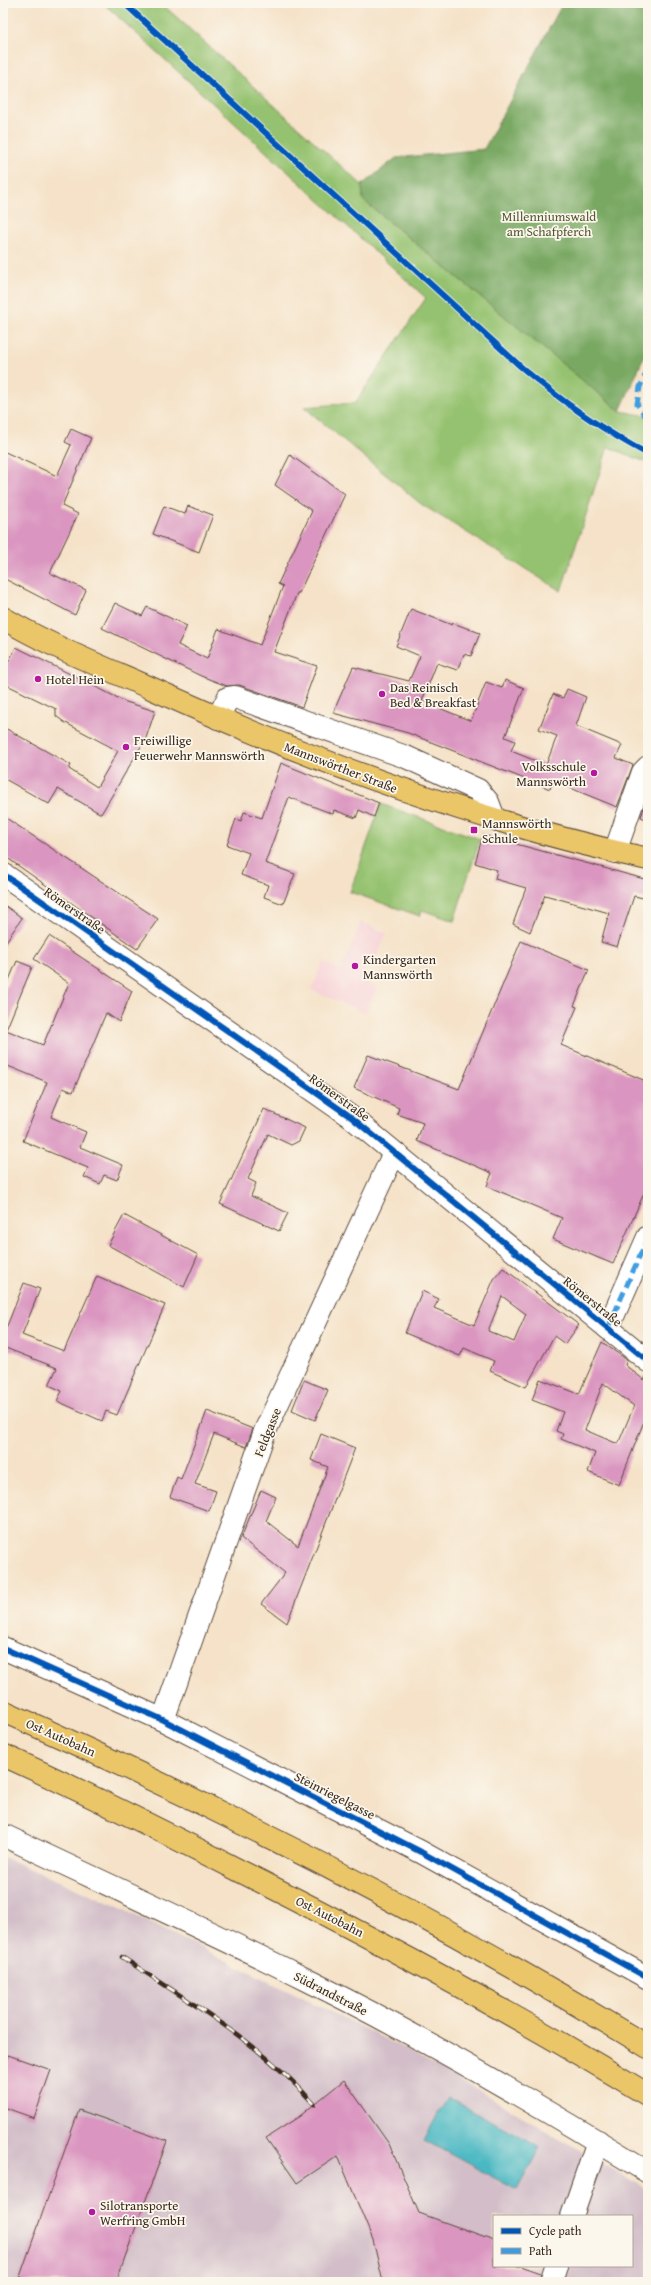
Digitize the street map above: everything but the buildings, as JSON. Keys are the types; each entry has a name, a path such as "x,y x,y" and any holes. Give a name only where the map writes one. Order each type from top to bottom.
{"main road":[{"name":"Mannswörther Straße","path":"3,618 218,718 408,792 584,845 648,859"},
{"name":"Ost Autobahn","path":"3,1711 104,1756 384,1896 595,2014 648,2047"},
{"name":"Ost Autobahn","path":"3,1755 82,1791 363,1933 574,2050 648,2095"}],"street":[{"path":"218,718 228,698 235,697 406,757 478,790 488,802 494,818"},
{"path":"318,758 329,730"},
{"path":"615,852 643,772 648,767"},
{"name":"Römerstraße","path":"3,874 351,1117 648,1361"},
{"name":"Feldgasse","path":"163,1720 265,1431 394,1153"},
{"path":"608,1328 648,1237"},
{"name":"Steinriegelgasse","path":"3,1648 163,1720 420,1852 648,1978"},
{"name":"Südrandstraße","path":"3,1835 307,1980 464,2064 598,2141 648,2172"},
{"path":"572,2215 598,2141"},
{"path":"551,2282 556,2267"}],"shaded area":[{"name":"Kindergarten Mannswörth","path":"361,922 387,933 377,956 372,954 362,980 377,987 366,1013 311,990 323,962 341,970"},
{"path":"3,1857 114,1905 416,2054 648,2190 648,2282 3,2282"}],"green space":[{"path":"103,3 161,3 362,185 363,200 620,411 648,416 648,463 608,447 561,591 421,504 304,407 355,403 426,298"},
{"name":"Millenniumswald am Schafpferch","path":"563,3 648,3 648,348 620,411 363,200 362,185 396,158 484,149"},
{"path":"381,804 480,839 454,921 422,910 420,916 350,892"}],"water":[{"path":"447,2097 540,2147 517,2190 424,2140"}],"railway":[{"path":"122,1957 223,2024 248,2043 293,2082 314,2104"}],"marked path":[{"path":"648,369 640,387 637,404 648,420"},
{"path":"608,1328 648,1237"}],"cycle path":[{"path":"124,3 520,366 550,391 582,414 614,435 648,454"},
{"path":"3,874 351,1117 648,1361"},
{"path":"3,1648 163,1720 421,1852 648,1978"}],"place":[{"name":"Hotel Hein","path":"38,679"},
{"name":"Das Reinisch Bed & Breakfast","path":"382,694"},
{"name":"Freiwillige Feuerwehr Mannswörth","path":"126,747"},
{"name":"Volksschule Mannswörth","path":"594,773"},
{"name":"Mannswörth Schule","path":"474,830"},
{"name":"Kindergarten Mannswörth","path":"355,966"},
{"name":"Silotransporte Werfring GmbH","path":"92,2212"}]}
